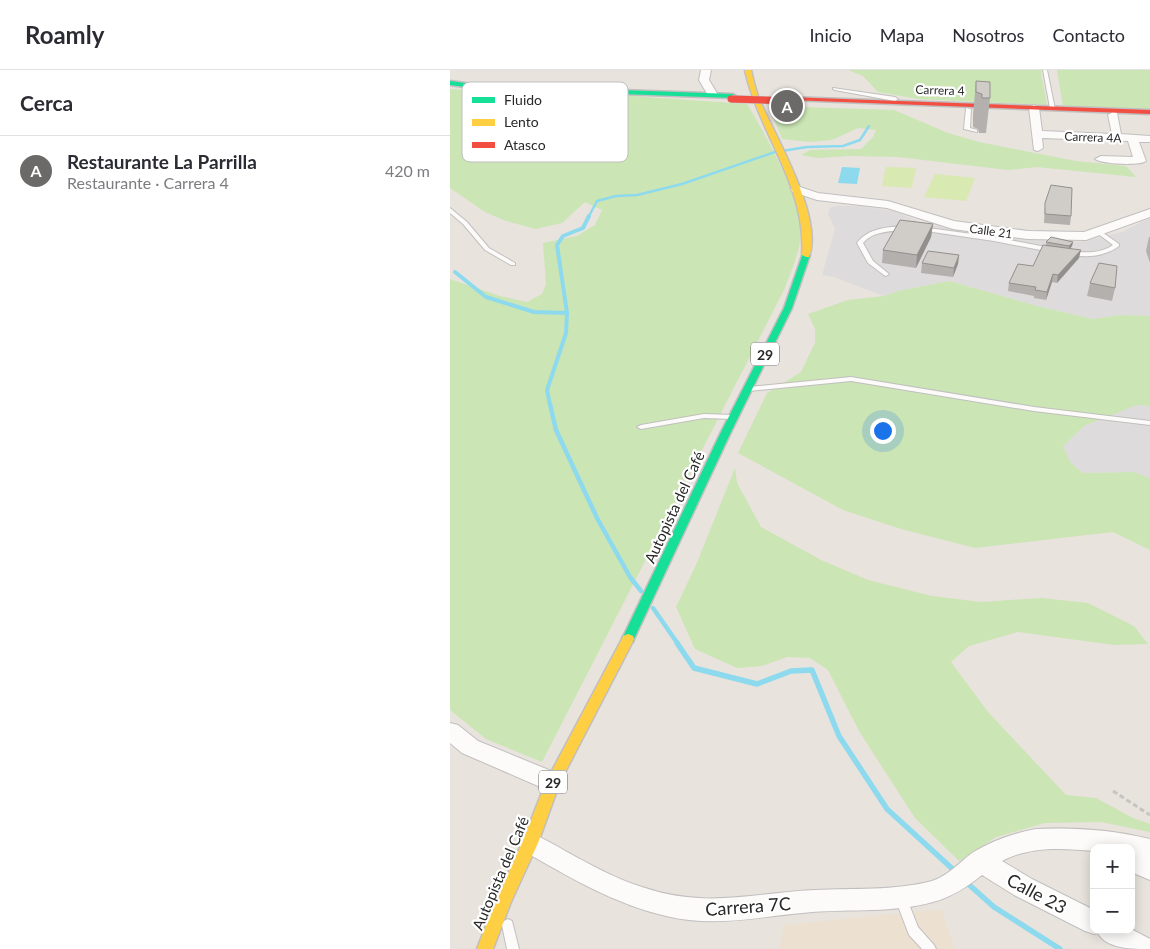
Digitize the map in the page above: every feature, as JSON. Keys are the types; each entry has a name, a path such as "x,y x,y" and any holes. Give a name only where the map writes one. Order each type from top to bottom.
{"main road":[{"name":"Autopista del Café","path":"485,949 503,902 530,843 553,782 636,623 733,418 788,308 804,265 809,241 803,206 754,94 748,70"},
{"path":"628,92 732,97"},
{"path":"661,93 790,100"},
{"name":"Carrera 4","path":"790,100 968,109 1034,110 1053,108 1150,112"},
{"name":"Carrera 4","path":"790,100 912,103 1150,116"}],"street":[{"path":"706,70 704,80 713,95"},
{"path":"1034,110 1038,148"},
{"path":"1112,115 1117,133"},
{"name":"Carrera 4A","path":"1036,134 1150,139"},
{"path":"1101,159 1140,161 1132,138"},
{"name":"Calle 21","path":"797,190 817,196 888,205 937,222 1004,233 1067,237 1086,236 1150,213"},
{"name":"Calle 21","path":"803,206 817,199 832,198"},
{"path":"450,731 470,747 553,782"},
{"name":"Carrera 7C","path":"530,843 569,865 635,896 661,905 716,911 791,902 901,897 936,891 976,863 1019,842 1047,837 1090,844 1112,842 1123,844"},
{"name":"Carrera 7C","path":"1135,846 1150,849"},
{"name":"Calle 23","path":"976,863 1090,920"},
{"path":"1135,863 1150,869"},
{"path":"1117,934 1145,949"}],"lane":[{"path":"1045,70 1053,108"},
{"path":"835,89 912,103"},
{"path":"968,109 967,129 974,131"},
{"path":"450,210 465,223 487,249 513,264"},
{"path":"886,274 870,262 860,243 864,238 889,230 913,228 1054,251"},
{"path":"1064,252 1090,254 1112,250 1117,245 1099,232"},
{"path":"747,390 851,379 1034,409 1150,424"},
{"path":"641,427 704,416 733,418"},
{"path":"901,897 913,931 930,949"},
{"path":"503,902 513,949"}],"path":[{"path":"1112,791 1150,815"}],"shaded area":[{"path":"835,206 861,206 893,211 923,223 1014,238 1080,242 1122,232 1150,218 1150,316 1120,315 1093,319 1037,306 949,281 898,291 884,296 834,277 822,275 835,229 828,214 830,208"},
{"path":"1137,405 1150,406 1150,478 1133,472 1083,473 1070,462 1063,446 1084,426"},
{"path":"941,909 955,949 779,949 784,925"}],"green space":[{"path":"848,70 1042,70 1047,105 918,99 878,92 863,76"},
{"path":"1057,70 1150,70 1150,109 1063,106"},
{"path":"450,89 462,90 462,162 628,162 628,96 747,104 771,147 799,213 801,235 798,251 784,290 542,762 486,739 450,710 450,279 500,296 527,302 542,294 546,284 543,243 577,236 595,225 602,210 585,202 562,223 536,229 506,221 485,212 450,188"},
{"path":"769,106 894,110 948,133 979,142 1076,161 1126,166 1136,177 1037,167 1008,170 898,157 849,156 817,158 801,155 810,150 861,149 873,137 876,130 858,128 832,140 810,142 782,139"},
{"path":"886,167 916,168 912,188 882,186"},
{"path":"935,174 975,178 966,201 924,197"},
{"path":"949,281 1037,306 1093,319 1120,315 1150,316 1150,406 1137,405 1084,426 1063,446 1070,462 1083,473 1133,472 1150,478 1150,550 1113,532 975,548 901,529 843,510 738,453 767,393 801,372 815,343 815,329 808,314 848,300 884,296 898,291"},
{"path":"735,468 737,483 761,527 821,560 868,580 932,596 981,602 1042,598 1088,603 1134,626 1148,644 1114,645 1018,632 969,646 951,662 988,712 1066,795 1096,798 1133,818 1150,824 1150,832 1101,822 1045,823 996,837 959,861 915,818 859,731 828,670 810,658 787,657 762,666 737,668 695,649 676,607 696,565"}],"water":[{"path":"842,167 860,168 857,184 838,183"}],"building":[{"path":"976,81 990,82 990,98 982,98 982,94 976,92"},
{"path":"1051,185 1072,188 1071,216 1045,214 1045,203"},
{"path":"900,220 933,224 917,255 883,250"},
{"path":"1051,237 1073,242 1069,246 1046,242"},
{"path":"1043,245 1081,250 1058,275 1053,274 1047,292 1035,290 1036,287 1009,283 1018,264 1033,266"},
{"path":"928,251 959,255 954,268 922,263"},
{"path":"1099,263 1117,266 1115,288 1090,283"}],"waterway":[{"path":"782,151 807,147 843,146 860,140 869,126"},
{"path":"588,218 597,201 616,196 637,195 682,184 775,152"},
{"path":"567,313 557,245 563,236 583,228 588,218"},
{"path":"455,272 486,297 534,312 567,313"},
{"path":"550,405 547,390 566,333 567,313"},
{"path":"550,404 556,430 597,518 630,577 641,591"},
{"path":"653,608 678,644"},
{"path":"677,643 694,668 757,684 791,671 812,670 839,736 887,809 957,873"},
{"path":"966,882 994,907 1060,949"}],"traffic: fast":[{"path":"450,83 462,85"},
{"path":"628,92 733,96"},
{"path":"628,639 725,434 788,308 806,255"}],"traffic: slow":[{"path":"748,70 762,114 799,196 805,217 806,255"},
{"path":"485,949 503,902 530,843 553,782 628,639"}],"traffic: jam":[{"path":"790,98 1150,112"},
{"path":"731,99 790,101"}],"place":[{"name":"Restaurante La Parrilla","path":"787,106"}]}
